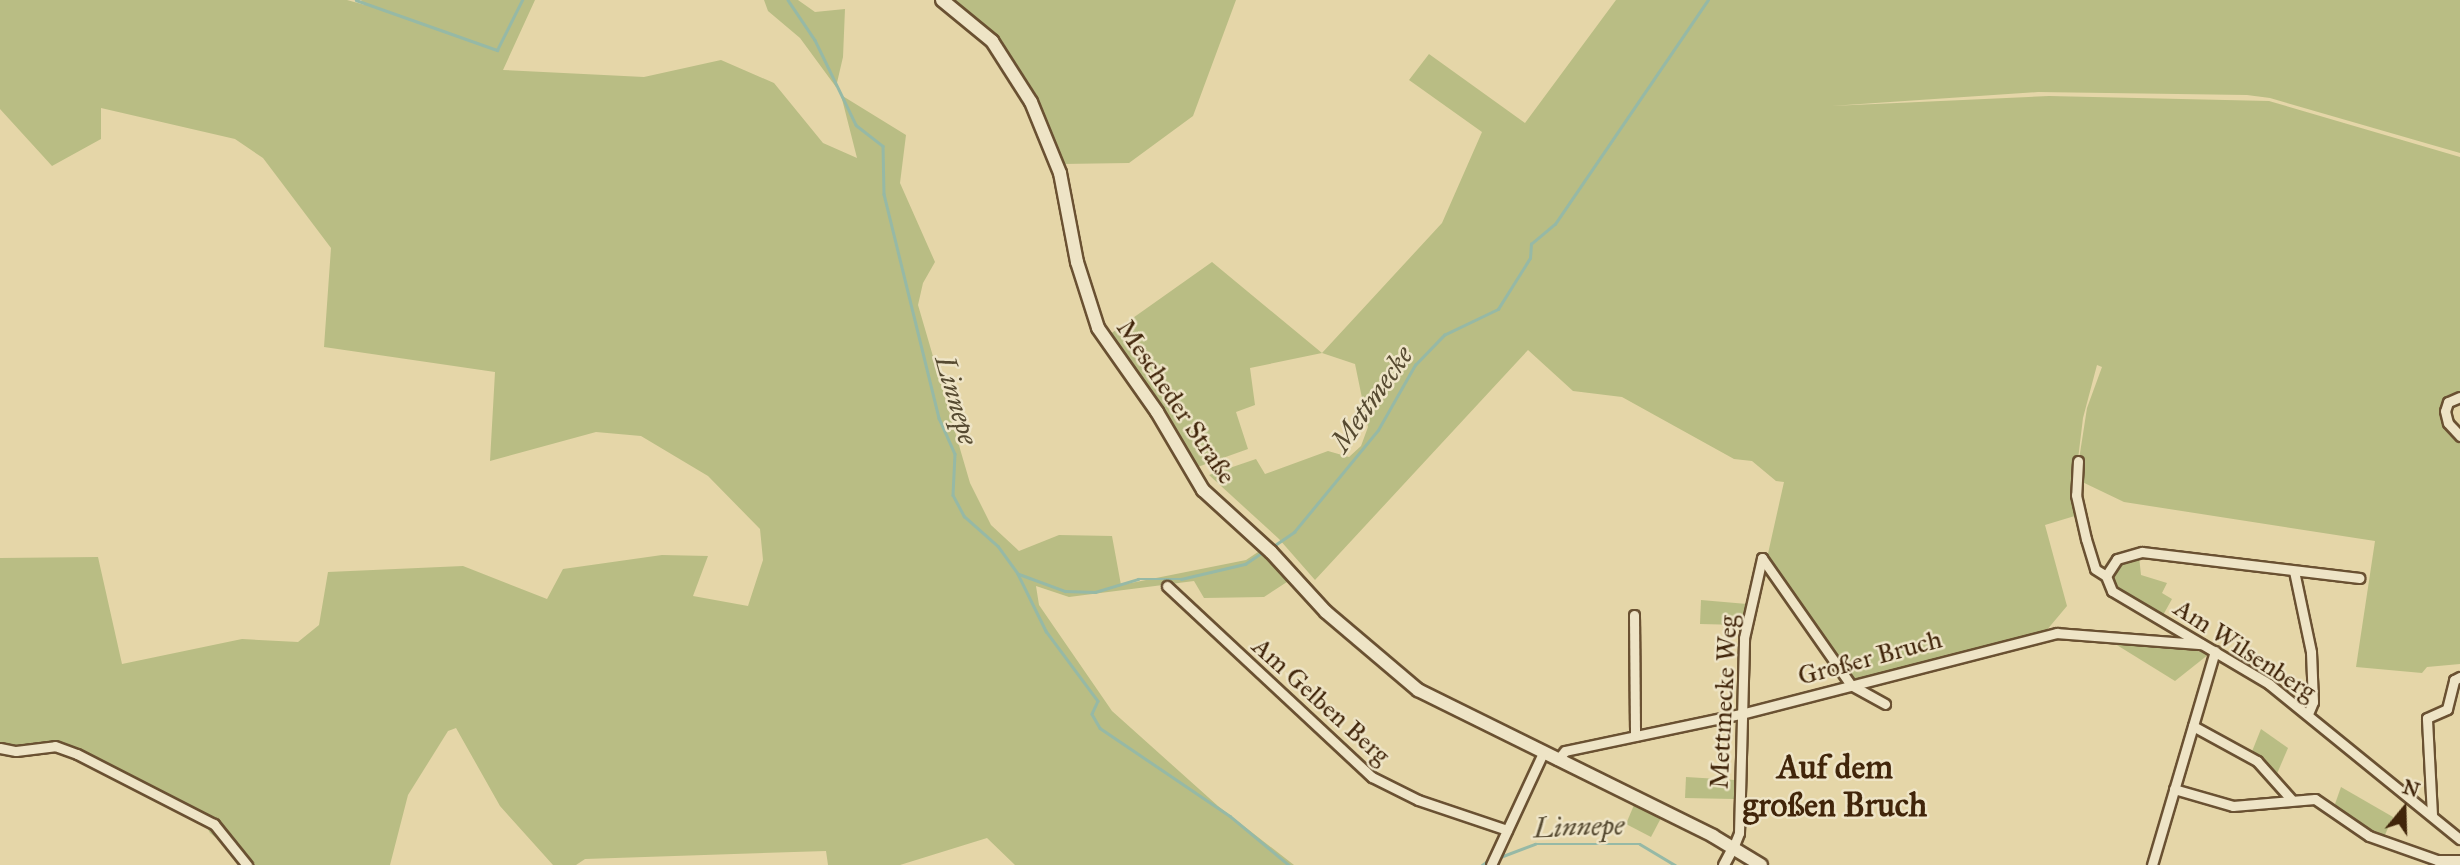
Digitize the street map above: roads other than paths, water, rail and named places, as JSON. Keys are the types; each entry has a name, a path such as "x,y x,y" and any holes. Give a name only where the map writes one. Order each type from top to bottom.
{"main road":[{"name":"Mescheder Straße","path":"942,0 975,24 1003,54 1041,122 1060,173 1081,277 1107,346 1147,398 1197,483 1268,549 1326,612 1405,681 1733,848 1761,865"}],"street":[{"path":"2460,397 2448,402 2445,411 2448,423 2460,436"},
{"name":"Am Wilsenberg","path":"2078,461 2078,506 2095,569 2106,576 2112,591 2215,651 2308,714 2460,839"},
{"path":"2106,576 2117,559 2132,552 2358,578"},
{"name":"Mettmecke Weg","path":"1733,848 1739,833 1746,622 1762,558 1851,685"},
{"path":"2294,571 2312,652 2313,702 2308,714"},
{"name":"Am Gelben Berg","path":"1167,586 1372,777 1419,800 1507,830"},
{"path":"1634,615 1635,736"},
{"name":"Großer Bruch","path":"1557,760 1565,751 1741,714 2057,633 2201,644"},
{"path":"2152,865 2215,651"},
{"path":"2432,815 2427,718 2436,711 2447,709 2454,680 2460,677"},
{"path":"1851,685 1885,704"},
{"path":"2193,726 2257,761 2291,799"},
{"path":"0,748 16,751 55,746 77,754 214,824 247,865"},
{"path":"1491,865 1543,753"},
{"path":"2174,789 2233,806 2291,799 2322,801 2369,836 2437,860 2460,860"},
{"path":"1724,865 1733,848"}],"waterway":[{"name":"Linnepe","path":"356,0 497,50 522,0"},
{"name":"Linnepe","path":"788,0 815,40 856,125 883,146 884,194 939,418 955,454 953,495 964,516 998,546 1018,574 1046,631 1098,701 1092,714 1100,728 1230,816 1289,865"},
{"name":"Mettmecke","path":"1272,547 1294,532 1378,430 1415,365 1444,335 1498,309 1530,258 1531,244 1555,224 1708,0"},
{"name":"Mettmecke","path":"1019,574 1065,591 1095,592 1138,579 1181,579 1245,564 1263,552"},
{"name":"Linnepe","path":"1495,859 1535,844 1640,844 1675,865"},
{"name":"Linnepe","path":"1482,865 1489,860"}],"district":[{"name":"Auf dem großen Bruch","path":"1835,787"}]}
